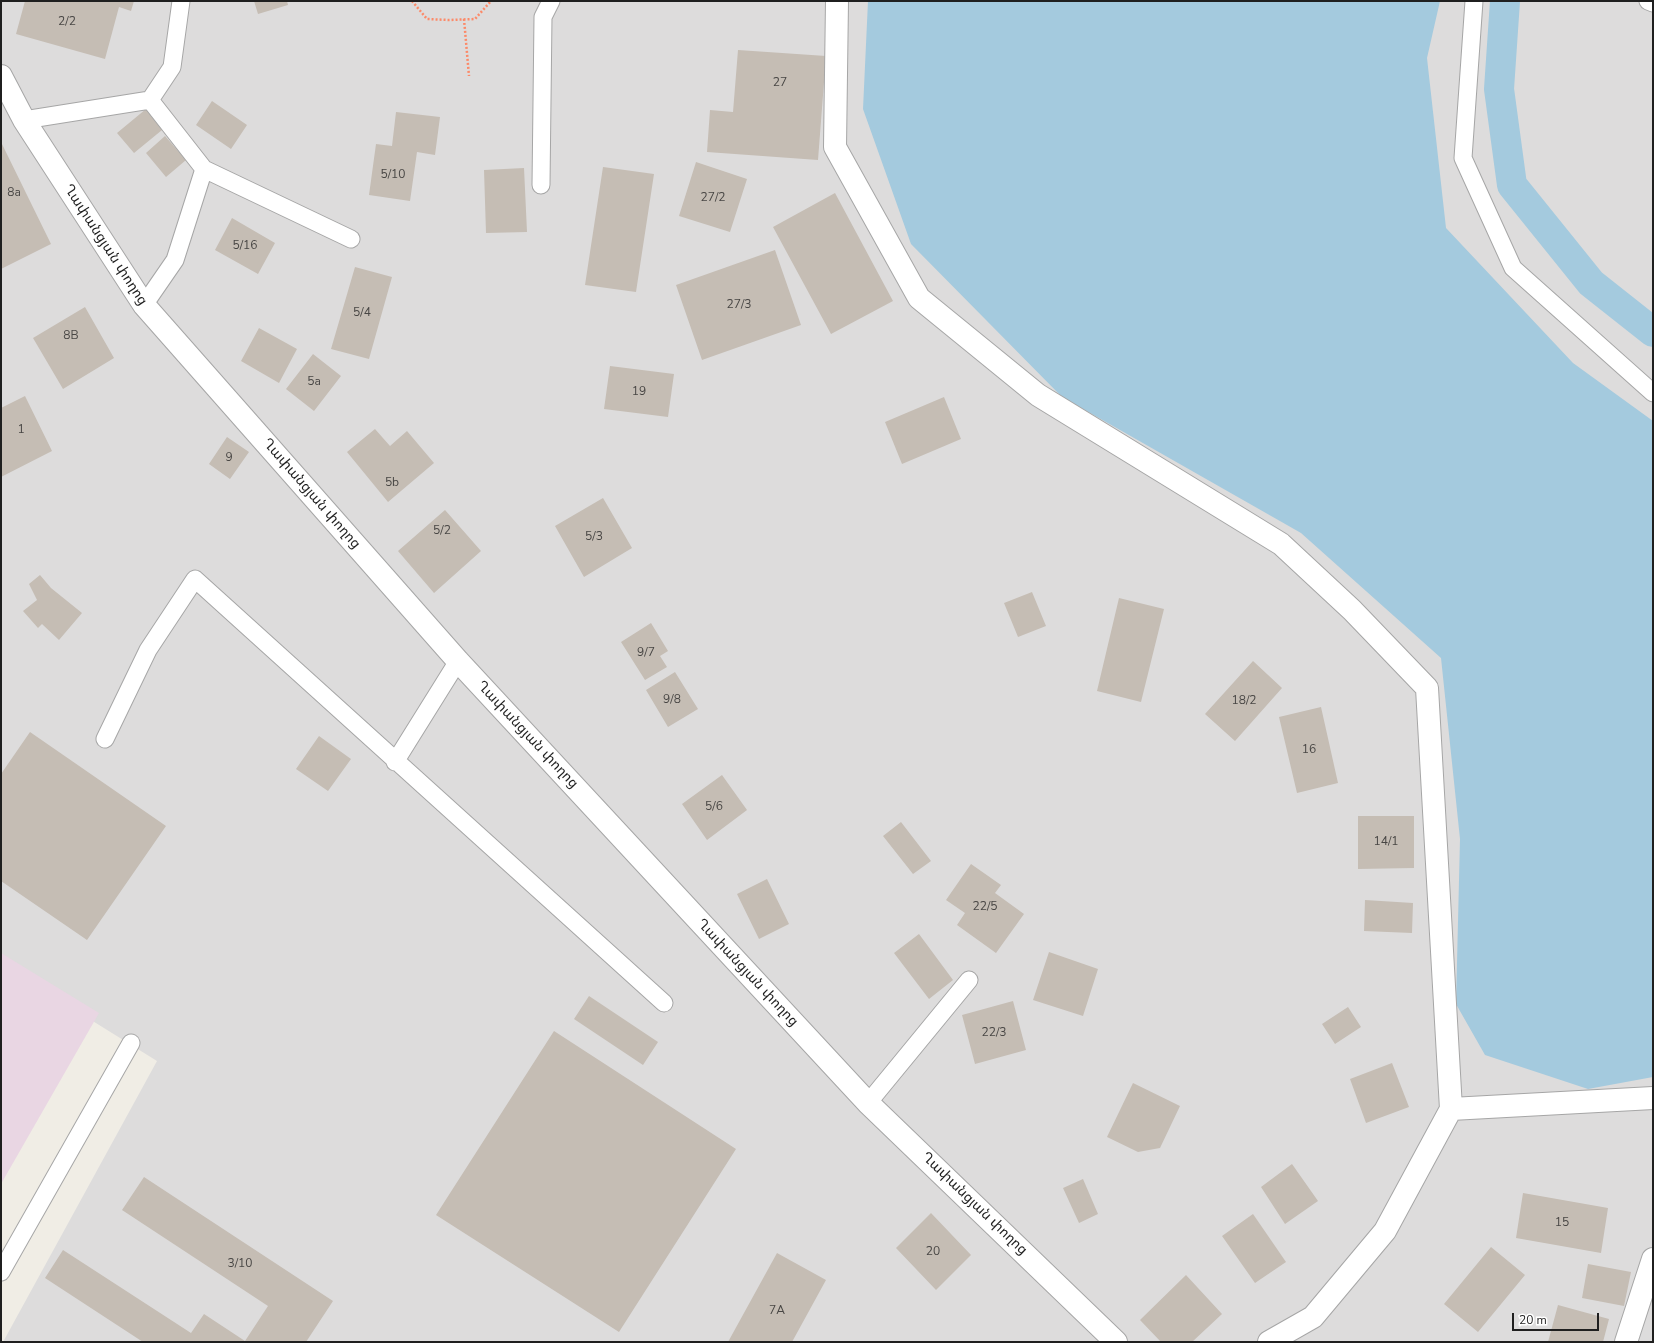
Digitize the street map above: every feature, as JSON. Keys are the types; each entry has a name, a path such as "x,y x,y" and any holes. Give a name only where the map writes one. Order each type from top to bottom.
{"street":[{"path":"837,1 836,147 919,298 1038,395 1281,544 1352,610 1427,688 1451,1109 1384,1231 1313,1317 1269,1342"},
{"name":"Ղափանցյան փողոց","path":"1,76 24,120 144,305 458,661 868,1102 1116,1342"},
{"path":"1451,1109 1653,1098"},
{"path":"1626,1342 1653,1259"}],"lane":[{"path":"24,120 150,100 172,67 181,1"},
{"path":"541,186 544,17 551,1"},
{"path":"1474,1 1463,158 1513,268 1653,393"},
{"path":"1648,1 1653,3"},
{"path":"150,100 204,169 351,239"},
{"path":"144,305 175,260 204,169"},
{"path":"105,739 148,650 195,579 395,762 664,1003"},
{"path":"395,762 458,661"},
{"path":"868,1102 969,980"},
{"path":"1,1272 131,1043"}],"path":[{"path":"412,1 427,19 475,19 491,1"},
{"path":"464,19 469,76"}],"shaded area":[{"path":"1,1 1653,1 1653,1342 3,1342 157,1061 1,964"},
{"path":"1,953 99,1013 1,1184"}],"water":[{"path":"868,1 1440,1 1427,58 1446,228 1573,363 1653,421 1653,1077 1588,1089 1485,1055 1456,1004 1460,839 1441,658 1301,533 1062,397 911,244 863,109"}],"building":[{"path":"25,1 134,1 131,11 119,7 105,59 16,34"},
{"path":"254,1 287,1 288,5 258,14"},
{"path":"738,50 826,56 818,160 707,152 710,110 733,112"},
{"path":"212,101 247,125 231,149 196,125"},
{"path":"146,109 162,130 134,153 117,133"},
{"path":"396,112 440,117 435,155 417,152 410,201 369,195 376,144 392,146"},
{"path":"165,136 186,160 166,177 146,153"},
{"path":"1,142 51,244 1,269"},
{"path":"696,162 747,179 730,232 679,216"},
{"path":"603,167 654,174 636,292 585,285"},
{"path":"524,168 527,232 486,233 484,170"},
{"path":"835,193 893,301 831,334 773,227"},
{"path":"232,218 275,243 258,274 215,250"},
{"path":"775,250 801,325 702,360 676,285"},
{"path":"355,267 392,277 369,359 331,349"},
{"path":"85,307 114,358 63,389 33,338"},
{"path":"259,328 297,349 279,383 241,361"},
{"path":"313,354 341,376 314,411 286,389"},
{"path":"610,366 674,374 668,417 604,409"},
{"path":"25,396 52,451 1,477 1,408"},
{"path":"944,397 961,439 902,464 885,422"},
{"path":"375,429 390,446 407,431 434,463 388,502 347,452"},
{"path":"227,437 249,452 230,479 209,464"},
{"path":"603,498 632,548 584,577 555,526"},
{"path":"445,510 481,551 434,593 398,551"},
{"path":"40,575 51,588 82,613 59,640 42,624 38,628 23,611 37,600 29,584"},
{"path":"1032,592 1046,626 1018,637 1004,603"},
{"path":"1119,598 1164,609 1141,702 1097,691"},
{"path":"651,623 668,651 660,656 667,667 645,680 621,642"},
{"path":"1253,661 1282,688 1235,741 1205,714"},
{"path":"675,672 698,709 668,727 646,690"},
{"path":"1321,707 1338,783 1297,793 1279,717"},
{"path":"30,732 166,826 87,940 1,881 1,774"},
{"path":"319,736 351,759 328,791 296,769"},
{"path":"722,775 747,810 707,840 682,804"},
{"path":"1358,816 1414,816 1414,868 1358,869"},
{"path":"901,822 931,861 913,874 883,836"},
{"path":"971,864 1001,885 995,893 1024,914 996,953 957,925 965,913 946,900"},
{"path":"767,879 789,924 759,939 737,894"},
{"path":"1365,900 1413,903 1412,933 1364,931"},
{"path":"919,934 953,980 929,999 894,953"},
{"path":"1049,952 1098,969 1083,1016 1033,1000"},
{"path":"589,996 658,1042 643,1065 574,1019"},
{"path":"1013,1001 1026,1050 975,1064 962,1015"},
{"path":"1348,1007 1361,1027 1335,1044 1322,1024"},
{"path":"554,1031 736,1149 619,1332 436,1215"},
{"path":"1392,1063 1409,1107 1366,1123 1350,1079"},
{"path":"1133,1083 1180,1106 1160,1148 1138,1152 1107,1137"},
{"path":"1292,1164 1318,1201 1285,1224 1261,1187"},
{"path":"144,1177 333,1301 306,1342 143,1342 45,1278 63,1250 191,1333 204,1314 245,1341 268,1306 122,1210"},
{"path":"1083,1179 1098,1214 1079,1223 1063,1188"},
{"path":"1523,1193 1608,1208 1601,1253 1516,1238"},
{"path":"931,1213 971,1255 936,1290 896,1248"},
{"path":"1253,1214 1286,1262 1255,1283 1222,1236"},
{"path":"1491,1247 1525,1275 1478,1332 1444,1304"},
{"path":"777,1253 826,1280 792,1342 728,1342"},
{"path":"1588,1264 1631,1272 1624,1306 1582,1298"},
{"path":"1186,1275 1222,1314 1192,1342 1161,1342 1140,1320"},
{"path":"1558,1305 1609,1319 1603,1342 1548,1342"}],"waterway":[{"path":"1505,1 1499,89 1512,185 1591,283 1653,332"}]}
